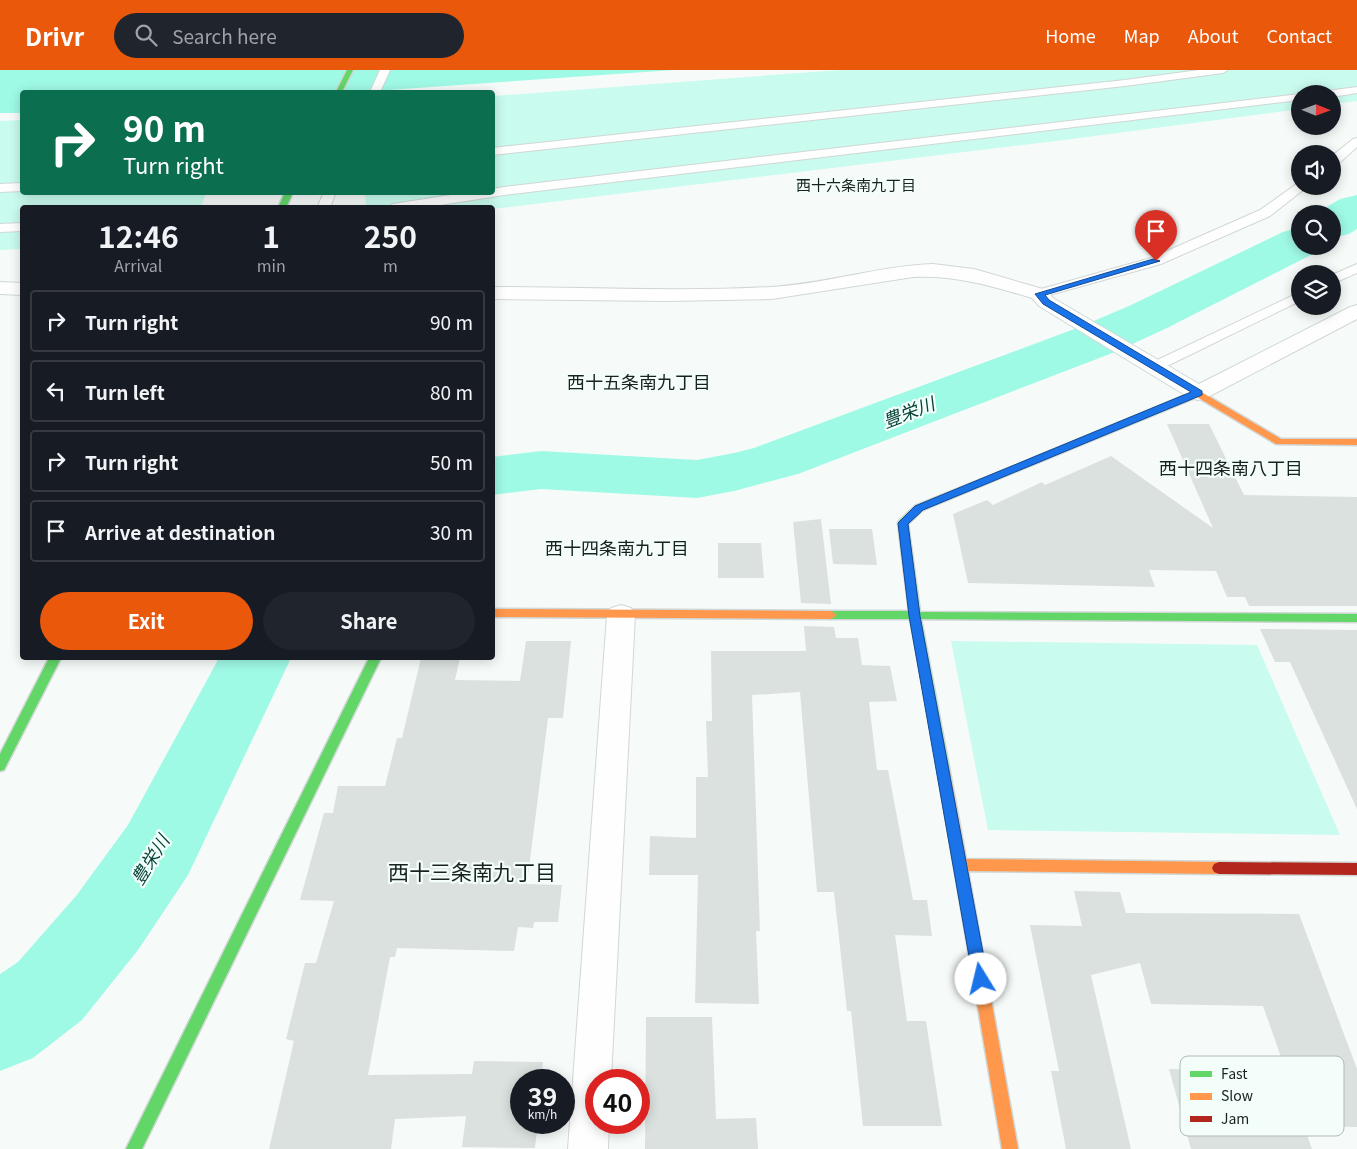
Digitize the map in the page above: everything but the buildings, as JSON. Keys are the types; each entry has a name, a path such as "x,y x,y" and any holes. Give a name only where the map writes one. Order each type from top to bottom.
{"street":[{"path":"340,90 350,70"},
{"path":"495,293 765,293 932,270 977,274 1043,298 1148,364 1279,442 1357,442"},
{"path":"0,288 20,289"},
{"path":"1010,1149 961,865 915,616 903,523 919,508 1198,393 1357,311"},
{"path":"495,613 1357,618"},
{"path":"588,1149 621,615"},
{"path":"0,766 54,660"},
{"path":"134,1149 374,660"},
{"path":"961,865 1357,869"}],"lane":[{"path":"376,90 385,70"},
{"path":"495,152 1125,83 1222,70"},
{"path":"1341,92 1357,90"},
{"path":"495,193 1291,98"},
{"path":"1341,155 1357,141"},
{"path":"0,188 20,187"},
{"path":"1043,298 1156,261 1266,213 1291,194"},
{"path":"413,205 480,195"},
{"path":"0,228 20,227"},
{"path":"1341,276 1357,268"},
{"path":"1148,364 1291,300"}],"shaded area":[{"path":"0,70 674,70 388,90 20,90 20,113 0,113"},
{"path":"840,70 1357,70 1357,101 1341,103 1341,85 1291,85 1291,110 1056,141 495,209 495,205 366,205 365,195 495,195 495,96"},
{"path":"20,120 20,195 206,195 202,205 20,205 20,249 0,250 0,121"},
{"path":"951,641 1257,645 1340,835 988,830"}],"waterway":[{"name":"豊栄川","path":"1341,219 1357,209"},
{"name":"豊栄川","path":"495,476 541,470 697,479 776,461 1096,340 1148,317 1291,246"},
{"name":"豊栄川","path":"0,1027 50,991 107,923 158,850 254,660"}],"traffic: fast":[{"path":"340,90 350,70"},
{"path":"283,205 288,195"},
{"path":"943,767 915,616 903,523 919,508 1036,460"},
{"path":"831,615 1357,618"},
{"path":"0,766 54,660"},
{"path":"134,1149 374,660"}],"traffic: slow":[{"path":"1036,460 1198,393 1279,442 1357,442"},
{"path":"495,613 831,615"},
{"path":"943,767 1010,1149"},
{"path":"961,865 1219,868"}],"traffic: jam":[{"path":"1219,868 1357,869"}],"district":[{"name":"西十六条南九丁目","path":"856,184"},
{"name":"西十五条南九丁目","path":"639,381"},
{"name":"西十四条南八丁目","path":"1231,467"},
{"name":"西十四条南九丁目","path":"617,547"},
{"name":"西十三条南九丁目","path":"472,871"}],"route":[{"path":"981,979 915,616 903,523 919,508 1198,393 1046,302 1039,294 1156,261"}]}
